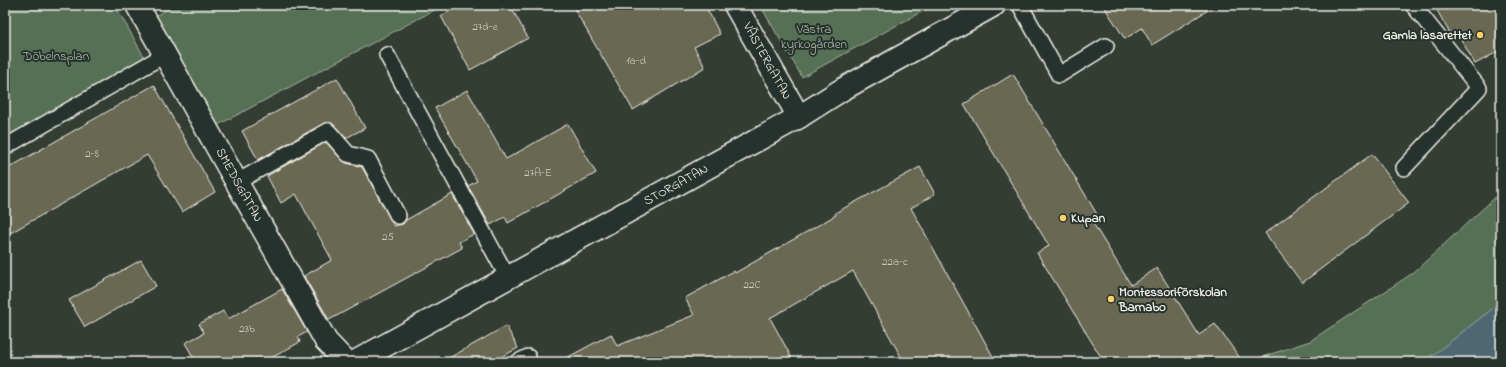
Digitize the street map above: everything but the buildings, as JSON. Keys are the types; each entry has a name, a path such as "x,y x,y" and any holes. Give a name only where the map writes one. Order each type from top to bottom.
{"street":[{"name":"SMEDSGATAN","path":"137,5 166,54 326,341 346,362"},
{"name":"VÄSTERGATAN","path":"735,5 799,117"},
{"name":"STORGATAN","path":"355,362 799,117 843,89 994,5"}],"lane":[{"path":"1020,5 1058,75 1106,46"},
{"path":"1404,168 1479,88 1413,5"},
{"path":"5,147 166,54"},
{"path":"386,55 508,278"},
{"path":"237,182 328,131 348,154 368,159 398,216"}],"green space":[{"name":"Döbelnsplan","path":"5,5 115,5 147,62 5,144"},
{"path":"175,5 444,5 218,125 155,16"},
{"name":"Västra kyrkogården","path":"760,5 934,5 802,77"},
{"path":"1501,192 1501,302 1424,362 1247,362 1310,341 1413,273"}],"water":[{"path":"1501,302 1501,362 1424,362"}],"place":[{"name":"Gamla lasarettet","path":"1480,35"},
{"name":"Kupan","path":"1063,218"},
{"name":"Montessoriförskolan Barnabo","path":"1111,299"}]}
